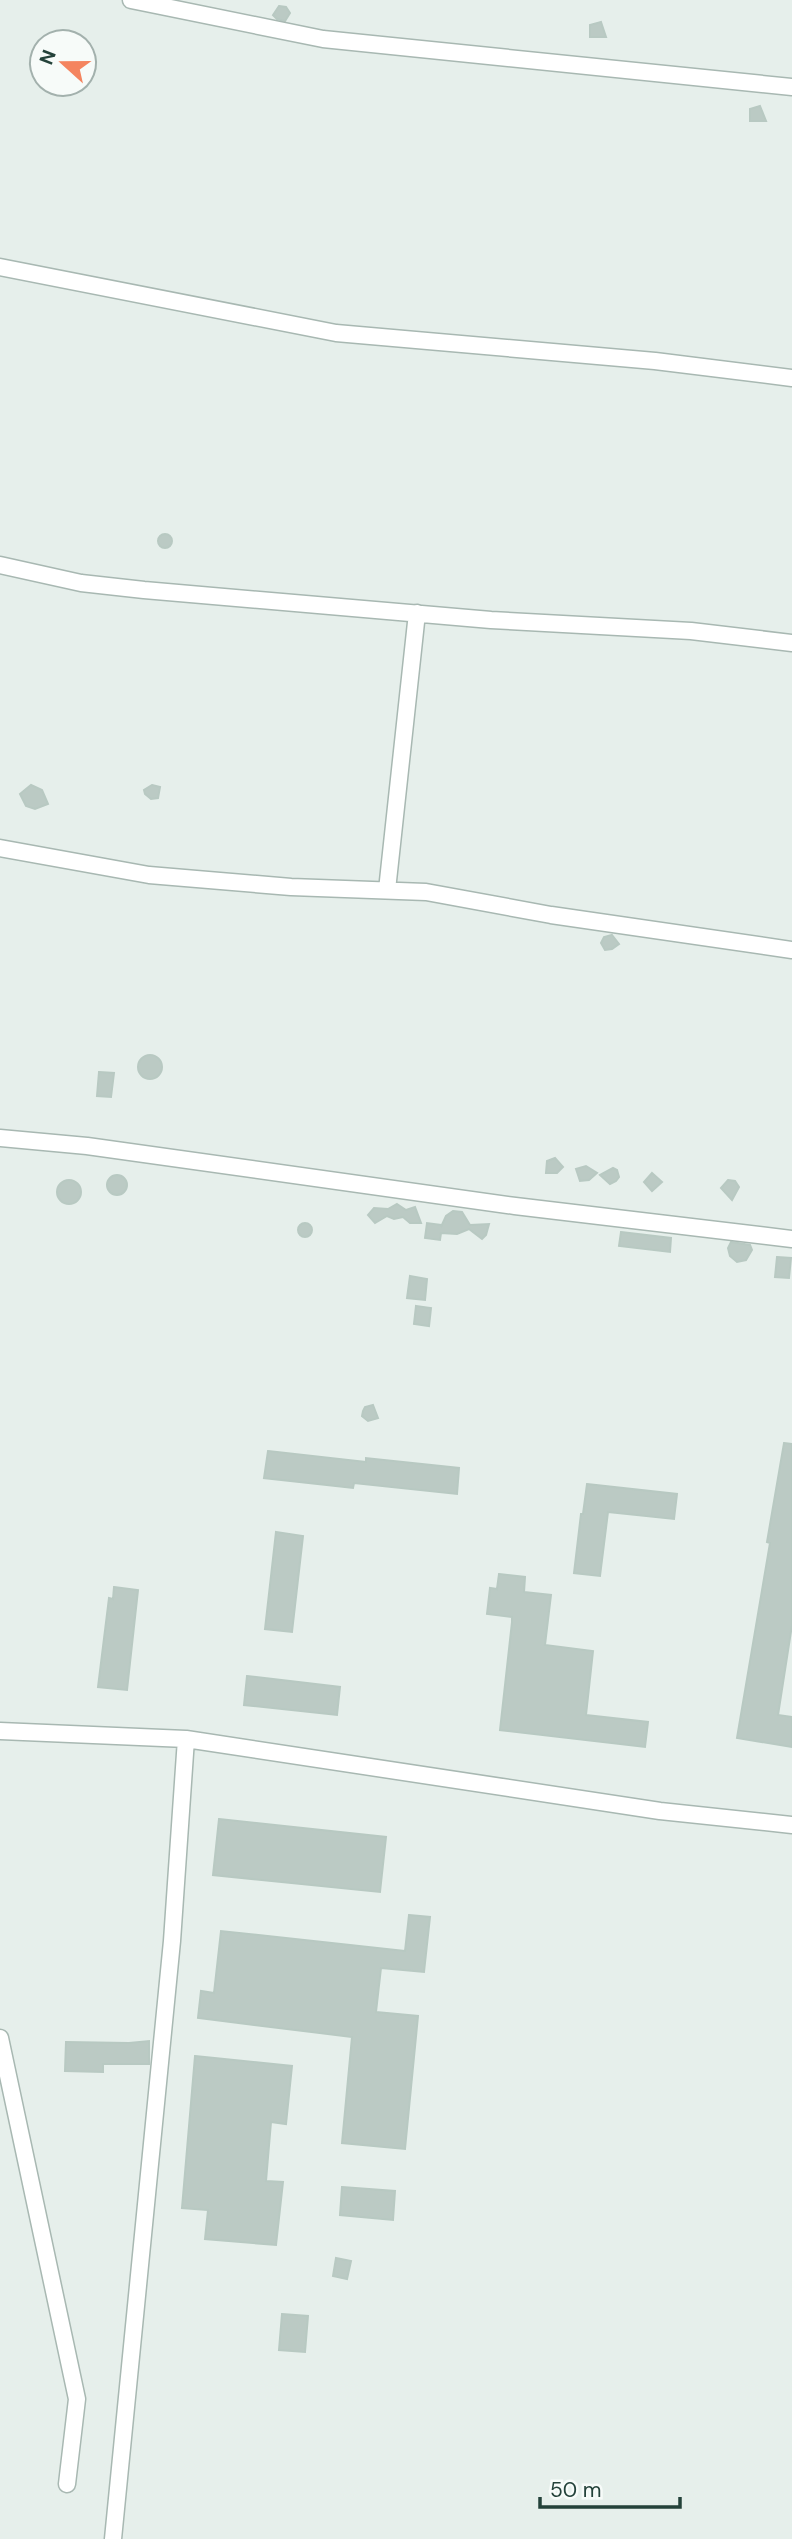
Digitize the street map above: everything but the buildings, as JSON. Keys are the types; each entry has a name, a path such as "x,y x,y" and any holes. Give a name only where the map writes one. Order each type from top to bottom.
{"street":[{"path":"131,0 323,39 792,87"},
{"path":"0,267 336,333 655,361 792,378"},
{"path":"0,565 93,584 491,620 691,631 792,643"},
{"path":"387,890 417,613"},
{"path":"0,848 149,875 291,887 426,892 551,915 792,950"},
{"path":"0,1138 88,1146 515,1206 792,1239"},
{"path":"0,1731 186,1739 660,1811 792,1825"},
{"path":"113,2539 172,1941 186,1739"},
{"path":"0,2038 76,2399 67,2484"}]}
